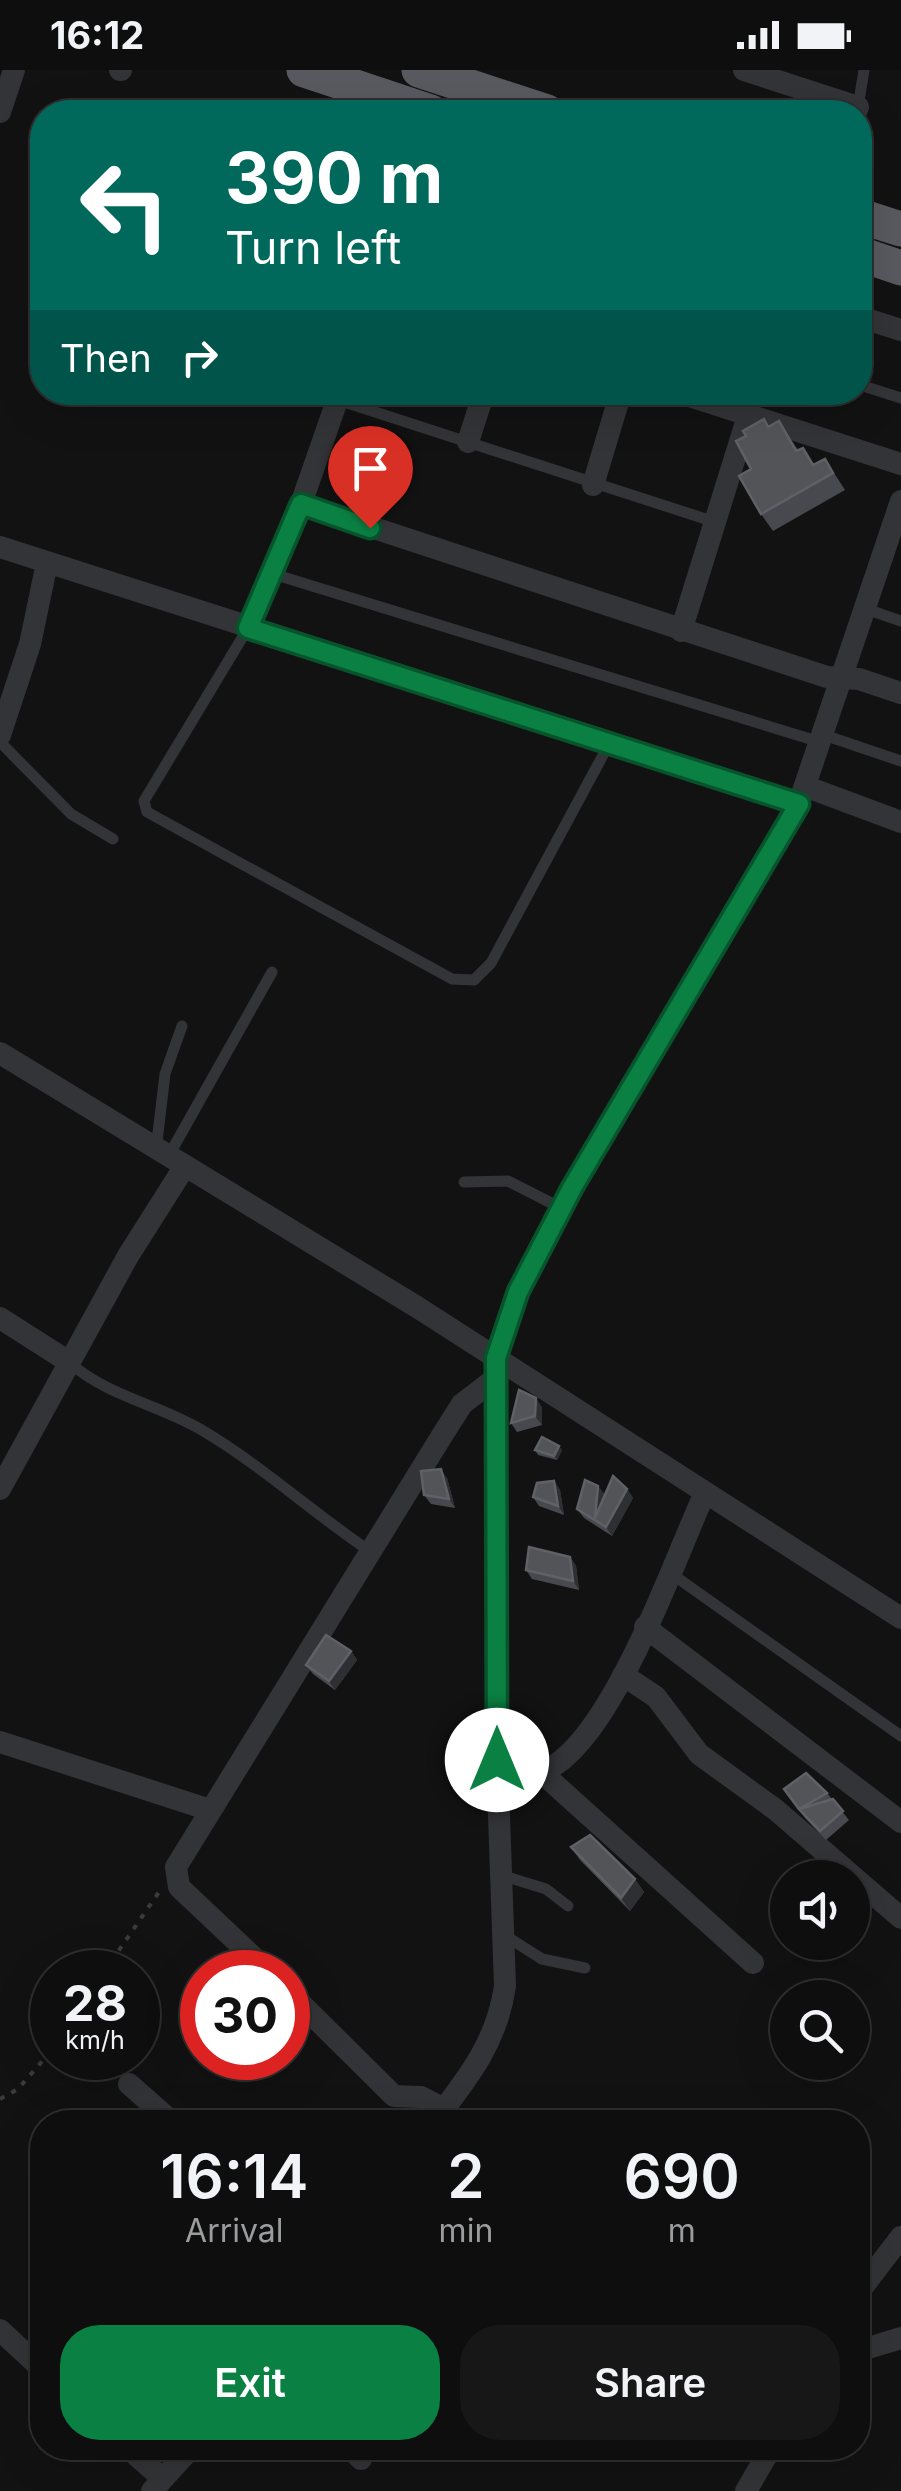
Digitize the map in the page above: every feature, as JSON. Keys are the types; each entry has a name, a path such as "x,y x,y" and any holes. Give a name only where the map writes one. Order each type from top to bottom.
{"highway":[{"path":"304,70 395,100"},
{"path":"419,70 474,99"},
{"path":"511,70 543,100"},
{"path":"872,220 899,229"},
{"path":"872,258 901,268"}],"street":[{"path":"0,112 14,70"},
{"path":"744,70 829,100"},
{"path":"353,86 376,100"},
{"path":"872,205 899,229"},
{"path":"872,322 901,330"},
{"path":"248,628 301,504 336,405"},
{"path":"468,442 480,405"},
{"path":"593,485 617,405"},
{"path":"715,405 901,464"},
{"path":"682,631 748,416"},
{"path":"444,2110 494,2034 506,1986 497,1760 496,1368 518,1292 561,1208 803,795 866,608 893,552 901,501"},
{"path":"301,504 827,677 901,694"},
{"path":"0,547 609,744 901,822"},
{"path":"0,738 30,644 48,563"},
{"path":"0,1054 901,1618"},
{"path":"0,1490 69,1362 170,1158"},
{"path":"0,1318 69,1362"},
{"path":"245,1950 179,1888 176,1868 462,1404 496,1368"},
{"path":"541,1772 556,1767 580,1744 623,1675 704,1495"},
{"path":"644,1627 901,1822"},
{"path":"623,1675 656,1697 699,1754 776,1810 901,1918"},
{"path":"0,1742 210,1810"},
{"path":"497,1760 541,1772 754,1962"},
{"path":"310,2014 394,2096 422,2098 432,2110"},
{"path":"130,2084 159,2110"},
{"path":"870,2277 901,2237"},
{"path":"0,2330 30,2358"},
{"path":"870,2349 899,2343"},
{"path":"137,2460 157,2485 179,2460"},
{"path":"746,2491 763,2460"}],"lane":[{"path":"859,100 864,70"},
{"path":"872,389 901,398"},
{"path":"364,405 593,485 716,522"},
{"path":"270,573 901,761"},
{"path":"866,608 901,621"},
{"path":"248,628 144,802 147,812 452,979 474,980 491,963 609,744"},
{"path":"0,738 72,814 112,839"},
{"path":"170,1158 272,972"},
{"path":"170,1158 165,1074 182,1026"},
{"path":"464,1182 508,1180 561,1208"},
{"path":"69,1362 100,1386 153,1404 216,1439 371,1552"},
{"path":"669,1572 901,1736"},
{"path":"502,1875 546,1889 568,1906"},
{"path":"504,1935 542,1959 585,1968"}],"path":[{"path":"119,1950 176,1868"},
{"path":"0,2099 18,2089 30,2075"}],"building":[{"path":"764,419 768,427 779,421 796,451 803,448 813,465 825,459 833,473 761,514 739,476 751,469 736,441 746,436 743,431"},
{"path":"519,1390 536,1398 535,1416 511,1423"},
{"path":"542,1437 559,1446 554,1456 535,1450"},
{"path":"441,1469 449,1499 424,1495 421,1471"},
{"path":"613,1476 627,1489 606,1527 577,1509 585,1480 598,1486 595,1518"},
{"path":"554,1481 558,1506 533,1497 537,1483"},
{"path":"529,1547 570,1557 573,1581 526,1570"},
{"path":"326,1635 351,1651 329,1681 306,1665"},
{"path":"806,1773 827,1793 799,1809 784,1789"},
{"path":"833,1799 843,1811 820,1831 799,1809"},
{"path":"590,1835 635,1879 621,1898 571,1847"}],"route":[{"path":"370,528 301,504 248,628 799,804 572,1188 508,1317 496,1358 497,1760"}]}
